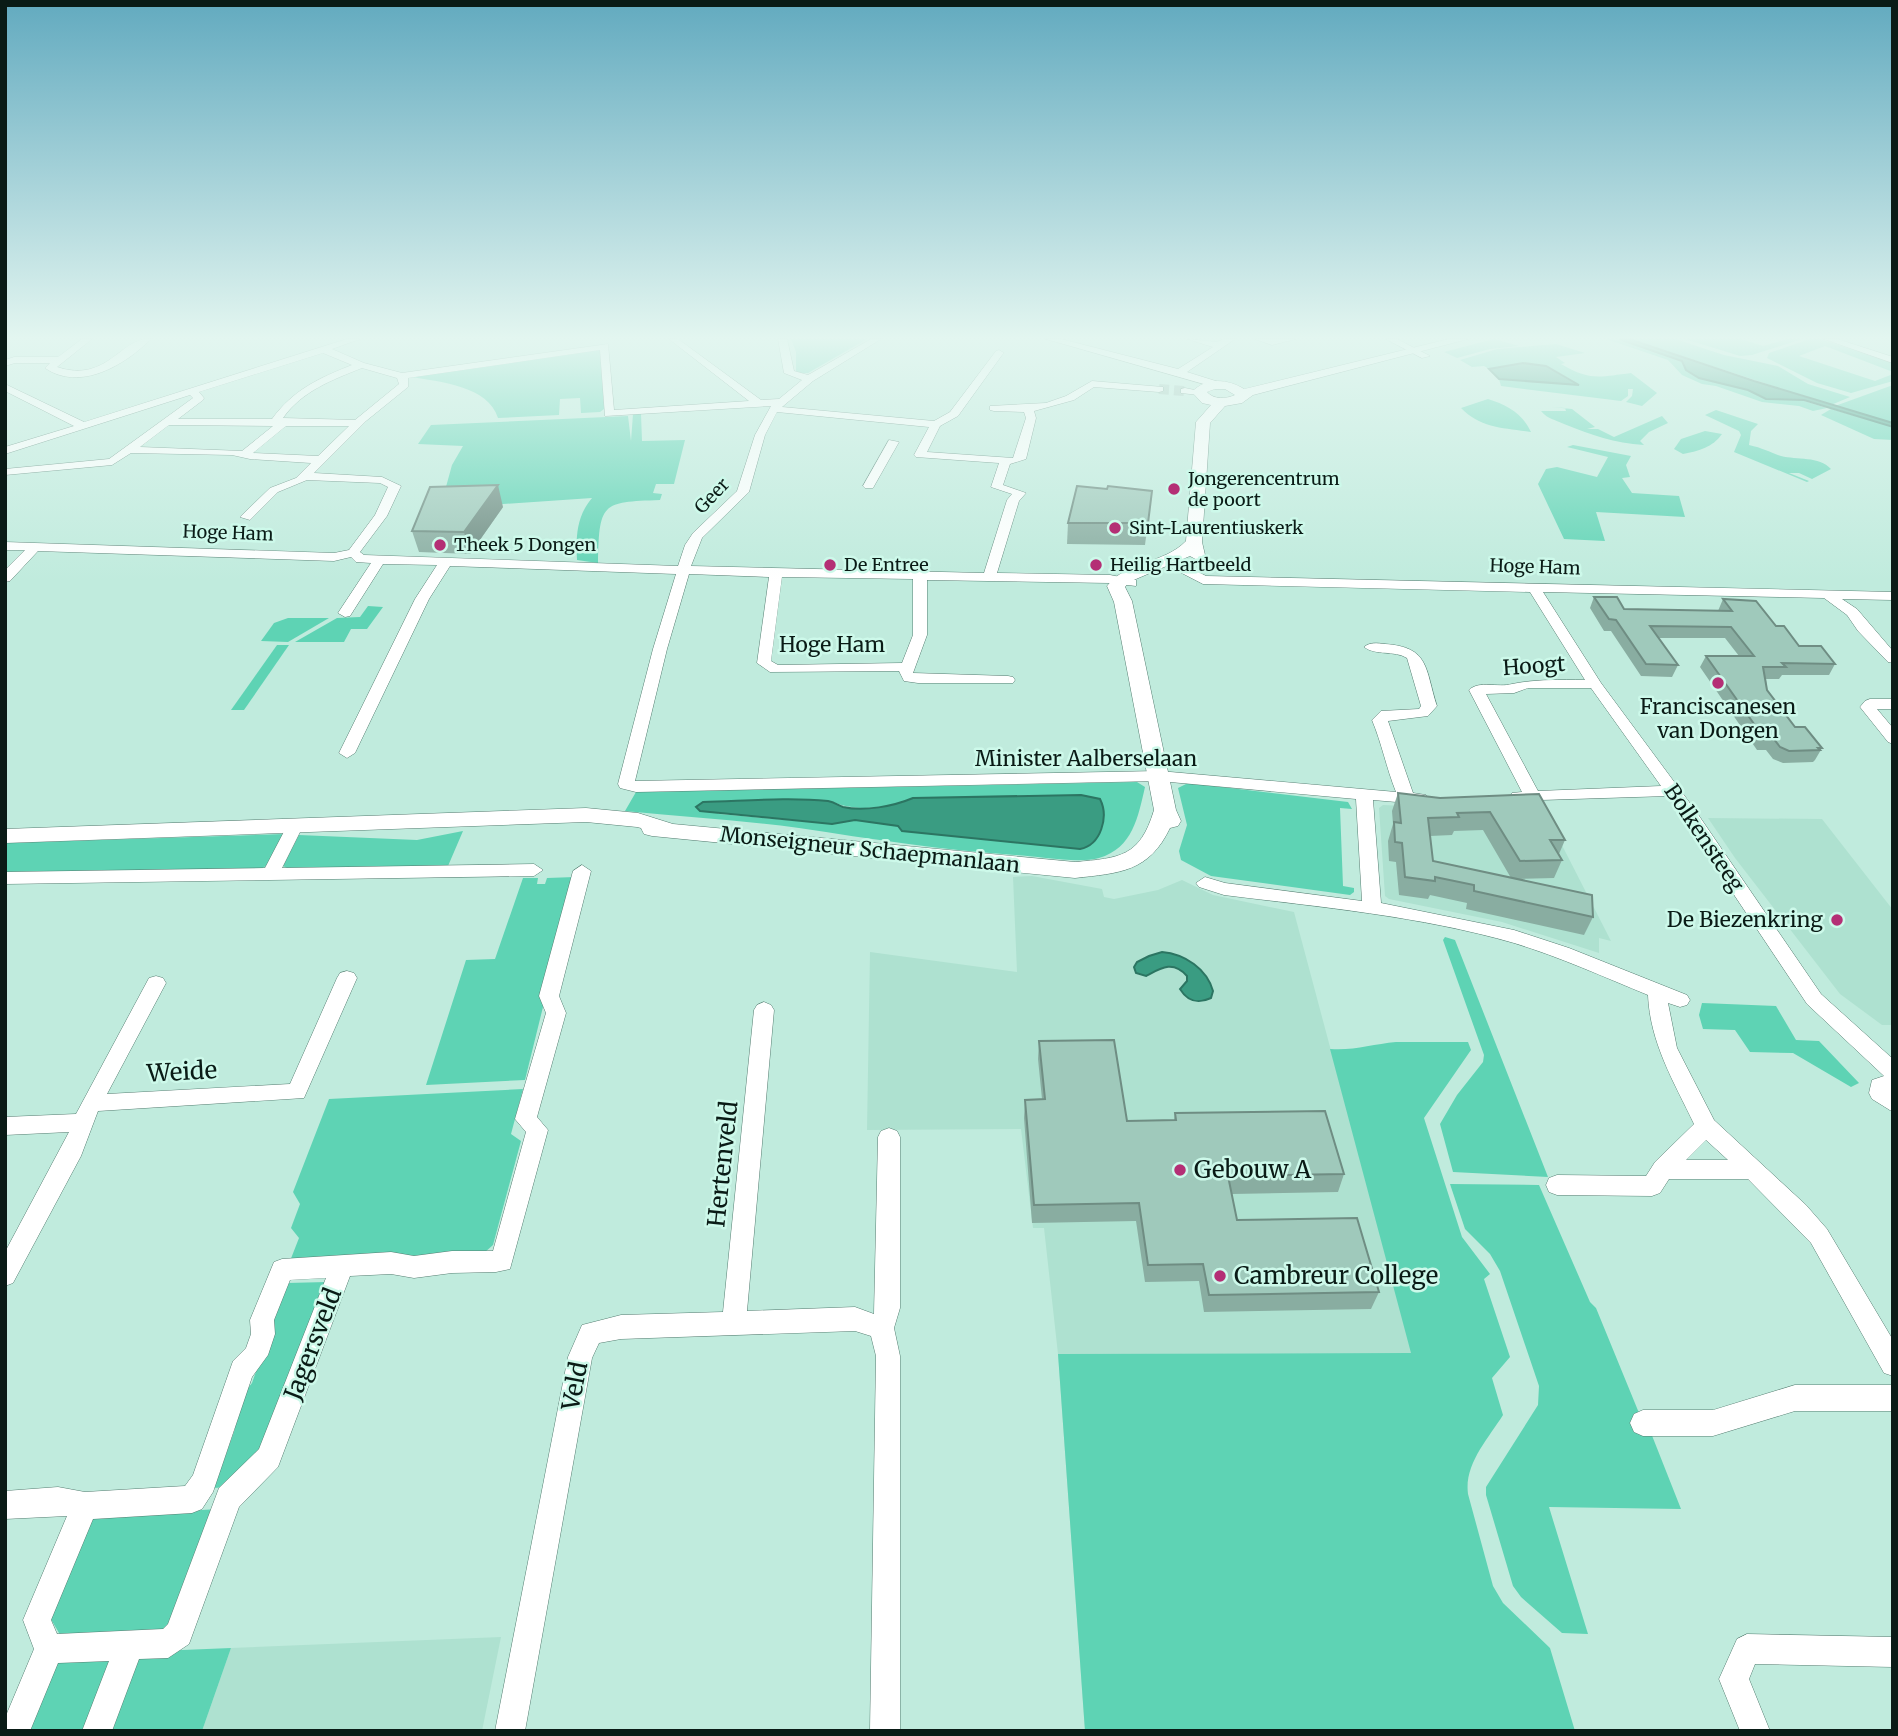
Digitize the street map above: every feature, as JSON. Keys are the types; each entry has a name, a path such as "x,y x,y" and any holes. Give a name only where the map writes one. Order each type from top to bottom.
{"main road":[{"path":"1175,565 1197,556 1194,541 1203,420"},
{"name":"Hoge Ham","path":"1125,582 1175,565"},
{"path":"1125,582 1123,601 1159,776"},
{"name":"Monseigneur Schaepmanlaan","path":"5,836 557,818 605,827 665,828 1075,870 1100,876 1142,867 1153,853 1167,844 1172,832 1164,810 1159,776"}],"street":[{"path":"71,420 85,427"},
{"path":"5,451 106,420"},
{"path":"246,517 274,490 304,476 361,420"},
{"name":"Geer","path":"626,784 660,649 691,545 743,492 760,435 768,420"},
{"path":"902,420 936,424"},
{"path":"869,486 902,451 943,420"},
{"path":"902,451 1005,463 1020,458 1030,420"},
{"path":"245,454 281,421"},
{"path":"5,472 112,462 170,422 357,423"},
{"path":"126,450 322,460"},
{"path":"989,578 1013,500 1020,492 997,487 1005,463"},
{"path":"304,476 391,482 395,486 381,516 353,553"},
{"name":"Hoge Ham","path":"5,546 334,557 353,553 360,559 776,573 989,578 1023,576 1125,582"},
{"path":"5,578 34,548"},
{"path":"345,613 380,559"},
{"path":"346,753 422,599 446,562"},
{"name":"Hoge Ham","path":"1175,565 1203,580 1893,596"},
{"name":"Hoge Ham","path":"776,573 765,663 768,667 775,670 908,667"},
{"name":"Hoge Ham","path":"920,576 920,635 905,674 909,678 1008,680"},
{"name":"Bolkensteeg","path":"1534,588 1595,684 1672,791 1814,999 1843,1029 1893,1072"},
{"path":"1828,595 1852,612 1863,628 1893,659"},
{"path":"1371,647 1402,649 1414,656 1429,706 1423,713 1386,714 1380,720 1392,749 1391,759 1407,799"},
{"name":"Hoogt","path":"1532,796 1475,687 1514,690 1526,684 1595,684"},
{"path":"1893,704 1870,704 1868,707 1893,739"},
{"name":"Minister Aalberselaan","path":"626,784 650,786 1159,776 1435,800"},
{"path":"1505,797 1672,791"},
{"path":"1364,794 1372,908"},
{"path":"271,873 295,826"},
{"path":"5,878 534,870"},
{"path":"342,1266 391,1263 401,1268 435,1267 447,1262 502,1261 537,1130 526,1119 556,1013 550,996 582,871"},
{"path":"1205,883 1224,890 1372,908 1491,930 1569,954 1680,1000"},
{"name":"Weide","path":"5,1126 87,1113 297,1092 347,978"},
{"path":"5,1275 73,1149 87,1113 156,983"},
{"path":"1658,992 1658,1016 1667,1048 1706,1126 1819,1236 1893,1364"},
{"name":"Hertenveld","path":"734,1324 764,1010"},
{"path":"1893,1081 1879,1086 1879,1093 1893,1103"},
{"path":"1557,1185 1652,1186 1663,1169 1706,1126"},
{"path":"885,1731 888,1356 883,1328 888,1308 889,1137"},
{"path":"1663,1169 1752,1170"},
{"name":"Jagersveld","path":"5,1505 58,1501 85,1506 192,1499 204,1483 242,1370 256,1355 263,1334 262,1320 282,1270 342,1266 269,1458 229,1498 179,1633 168,1643 49,1649"},
{"name":"Veld","path":"510,1731 584,1345 590,1333 606,1328 855,1319 883,1328"},
{"path":"1643,1423 1713,1423 1795,1398 1893,1398"},
{"path":"15,1731 49,1649 37,1620 85,1506"},
{"path":"97,1731 130,1643"},
{"path":"1755,1731 1734,1679 1747,1649 1893,1652"}],"shaded area":[{"path":"540,420 628,420 631,441 633,420 641,420 642,441 685,440 674,484 656,484 653,493 662,494 660,500 626,502 608,509 600,528 598,563 577,560 580,520 592,498 475,506 441,505 452,465 463,446 418,444 431,425"},
{"path":"1476,420 1523,420 1531,432 1502,428"},
{"path":"1554,420 1586,420 1595,427 1587,429 1598,429 1614,437 1653,420 1665,420 1668,423 1649,432 1640,441 1644,445 1584,432"},
{"path":"1716,420 1746,420 1758,424 1751,431 1749,445 1781,456 1820,462 1831,469 1812,479 1799,473 1789,473 1809,481 1807,482 1734,452 1741,435 1739,431"},
{"path":"1832,420 1869,420 1893,427 1893,440 1874,439"},
{"path":"1870,420 1893,423 1893,427"},
{"path":"1705,431 1722,434 1700,450 1683,454 1674,449 1681,439"},
{"path":"1573,445 1631,456 1626,465 1630,477 1622,478 1632,493 1679,496 1685,517 1596,512 1605,541 1564,539 1538,484 1546,469 1557,467 1597,477 1608,457 1567,447"},
{"path":"368,606 383,607 367,629 351,629 344,642 295,642 337,618 360,617"},
{"path":"288,618 329,618 288,642 261,641 274,623"},
{"path":"277,645 289,645 244,710 231,710"},
{"path":"1137,782 1145,787 1136,820 1127,839 1110,853 1090,860 961,850 777,825 625,811 636,792","holes":["1081,795 1102,803 1100,831 1093,843 1080,849 902,831 898,826 855,820 832,824 719,814 703,802 831,801 862,808 882,807 913,798"]},
{"path":"1188,783 1348,802 1352,809 1340,808 1343,886 1354,888 1354,892 1350,895 1211,876 1181,860 1179,851 1187,825 1178,788"},
{"path":"1081,795 1100,799 1104,814 1098,836 1080,849 902,831 898,826 855,820 832,824 700,811 696,807 703,802 797,799 828,801 843,807 860,809 888,806 913,798"},
{"path":"1383,805 1545,812 1611,941 1599,938 1599,953 1502,922 1389,899 1385,896 1379,808"},
{"name":"De Biezenkring","path":"1708,818 1822,819 1893,910 1893,1025 1882,1025 1840,994 1735,858"},
{"path":"463,831 448,866 289,869 283,866 299,835 417,840"},
{"path":"285,834 269,864 261,869 5,873 5,843"},
{"name":"Cambreur College","path":"1032,876 1102,889 1104,897 1114,899 1158,890 1182,880 1213,895 1294,912 1421,1388 1085,1731 1058,1354 1044,1228 1033,1228 1021,1129 867,1130 870,952 1017,972 1013,877"},
{"path":"575,877 525,1080 426,1085 466,960 495,959 523,878 538,878 537,884 545,884 547,878"},
{"path":"1445,937 1455,940 1548,1177 1453,1172 1440,1124 1457,1095 1483,1062 1484,1055 1443,940"},
{"path":"1162,952 1187,959 1194,964 1210,983 1213,991 1211,998 1198,1001 1186,997 1180,989 1187,981 1187,976 1177,968 1162,968 1146,976 1136,973 1134,967 1137,962"},
{"path":"1702,1003 1776,1006 1796,1040 1819,1041 1859,1083 1851,1087 1793,1053 1750,1052 1735,1030 1703,1029 1699,1015"},
{"path":"1396,1042 1468,1042 1471,1050 1424,1118 1462,1237 1490,1274 1484,1279 1510,1357 1492,1378 1503,1415 1473,1462 1468,1494 1493,1586 1503,1603 1550,1648 1575,1731 1085,1731 1058,1354 1411,1353 1330,1049"},
{"path":"523,1089 511,1134 521,1141 493,1245 484,1253 290,1261 299,1238 291,1228 300,1204 293,1192 329,1099"},
{"path":"1450,1184 1539,1185 1590,1302 1596,1308 1639,1413 1635,1414 1651,1433 1681,1509 1549,1507 1588,1634 1562,1633 1521,1597 1513,1586 1486,1495 1486,1487 1538,1405 1539,1386 1500,1271 1490,1254 1465,1229"},
{"path":"327,1282 262,1457 227,1487 214,1488 235,1429 239,1405 252,1383 287,1283"},
{"path":"218,1509 171,1634 62,1638 49,1616 89,1517"},
{"path":"501,1637 482,1731 202,1731 231,1648"},
{"path":"231,1648 202,1731 106,1731 134,1652"},
{"path":"119,1652 90,1731 25,1731 56,1655"}],"building":[{"path":"498,485 464,532 412,531 430,487"},
{"path":"1077,486 1152,491 1148,523 1068,523"},
{"path":"1594,597 1617,597 1624,609 1732,611 1723,599 1756,601 1776,626 1784,626 1799,646 1821,646 1835,664 1782,663 1786,667 1763,667 1767,690 1795,727 1805,727 1822,748 1789,751 1780,747 1773,738 1764,738 1706,656 1754,656 1731,627 1650,626 1678,665 1646,664 1616,620 1609,619"},
{"path":"1398,793 1440,798 1539,794 1565,840 1550,840 1562,860 1520,861 1490,812 1457,813 1459,817 1428,818 1433,861 1592,895 1593,917 1474,891 1474,885 1435,877 1435,881 1405,877 1402,843 1395,842 1394,822 1401,823"},
{"name":"Gebouw A","path":"1114,1040 1127,1121 1176,1120 1175,1113 1325,1111 1344,1174 1228,1176 1237,1220 1357,1218 1379,1292 1209,1295 1203,1264 1148,1265 1139,1203 1034,1205 1025,1100 1045,1099 1039,1041"}],"place":[{"name":"Jongerencentrum de poort","path":"1174,489"},
{"name":"Sint-Laurentiuskerk","path":"1115,528"},
{"name":"Theek 5 Dongen","path":"440,545"},
{"name":"De Entree","path":"830,565"},
{"name":"Heilig Hartbeeld","path":"1096,565"},
{"name":"Franciscanesen van Dongen","path":"1718,683"},
{"name":"De Biezenkring","path":"1837,920"},
{"name":"Gebouw A","path":"1180,1170"},
{"name":"Cambreur College","path":"1220,1276"}]}
